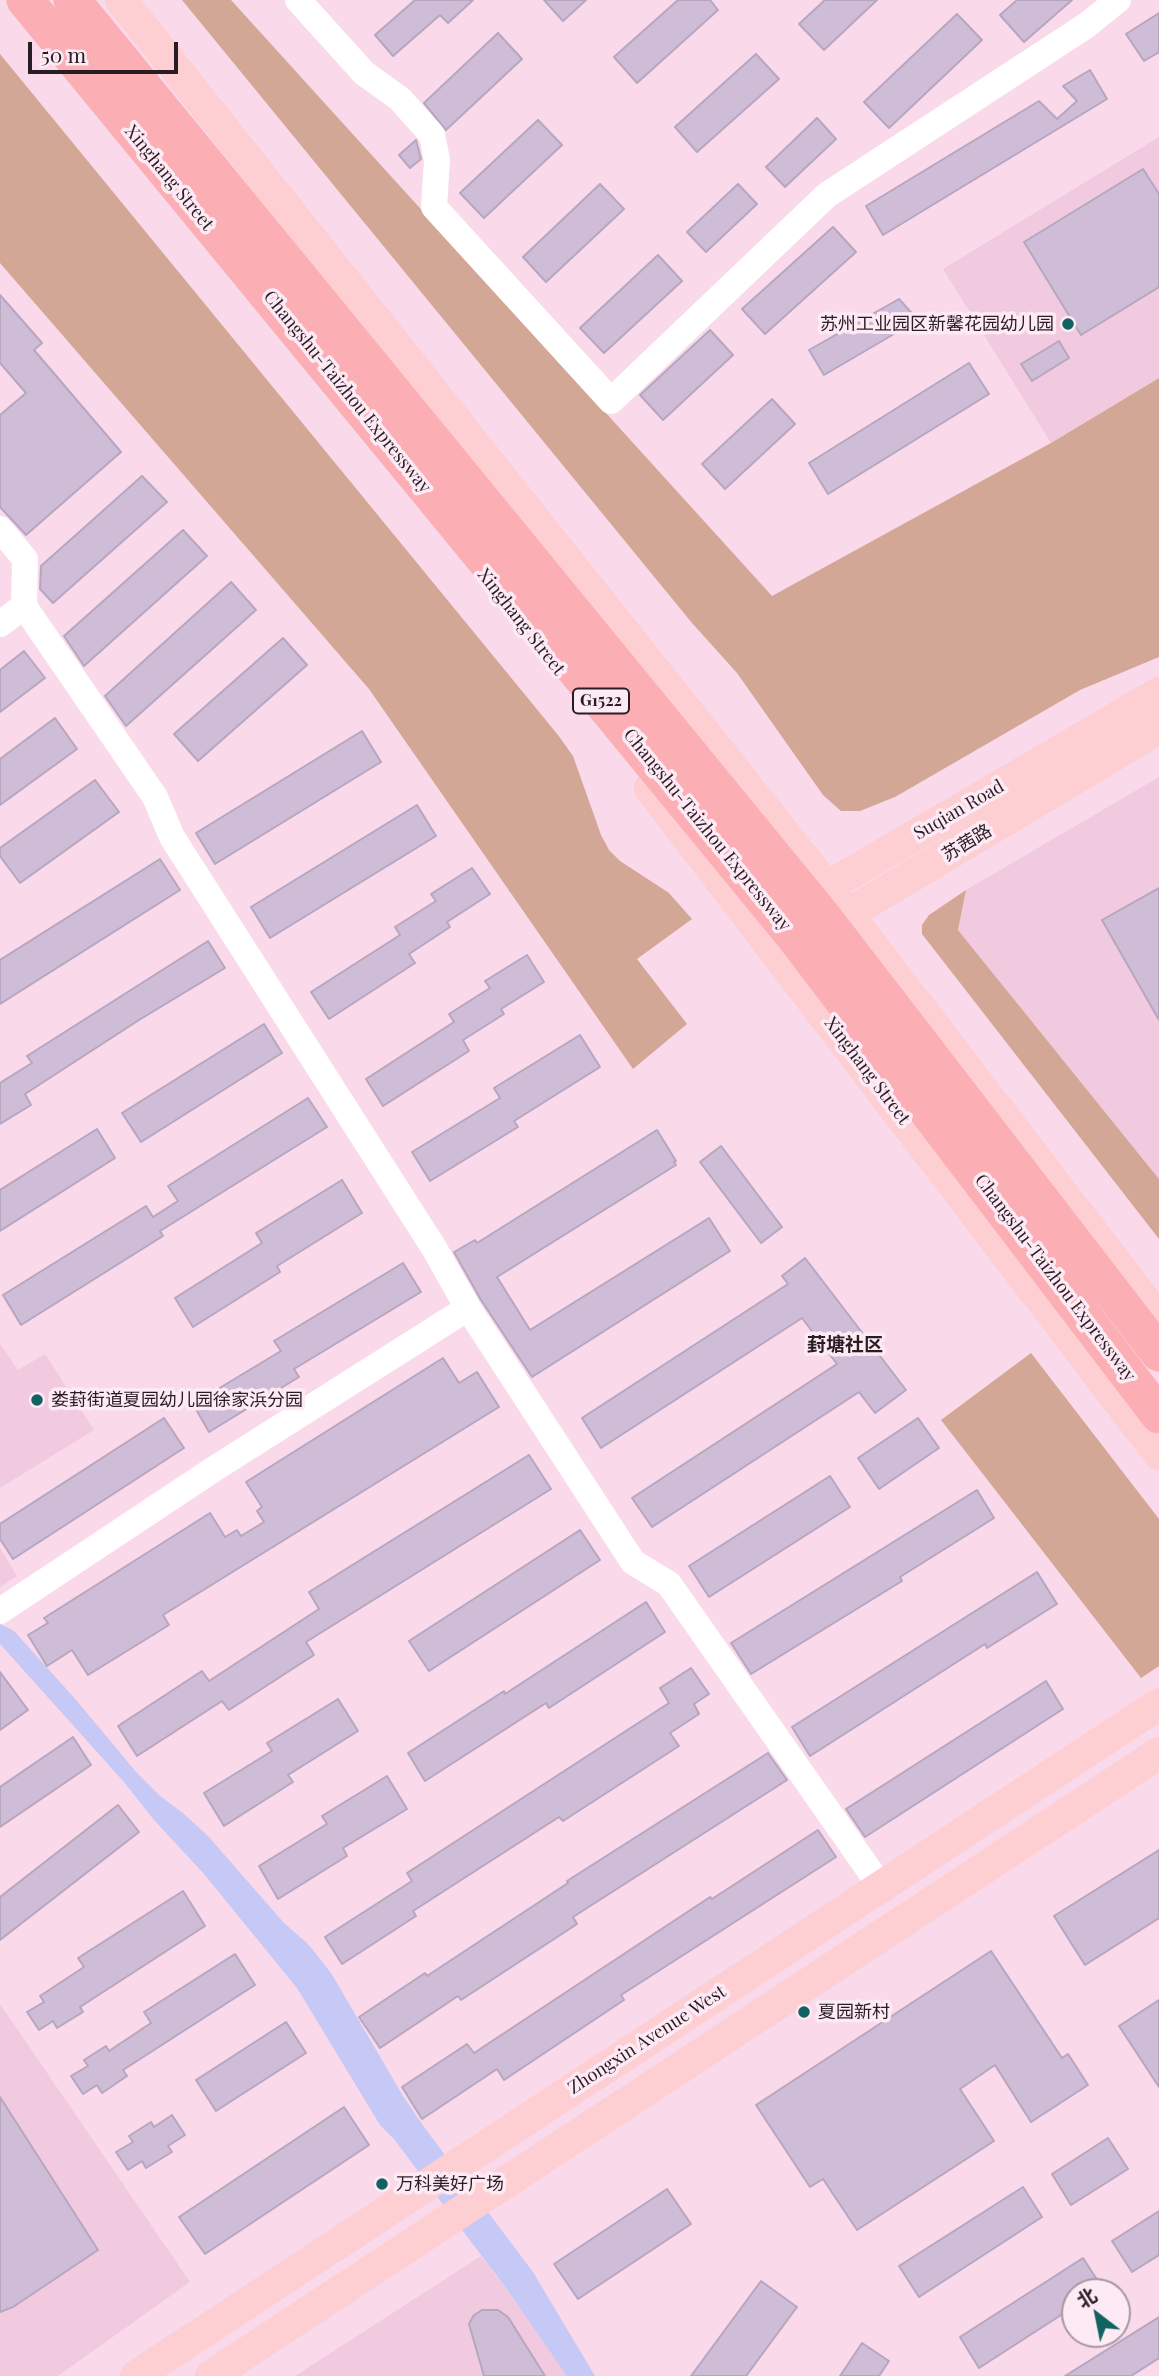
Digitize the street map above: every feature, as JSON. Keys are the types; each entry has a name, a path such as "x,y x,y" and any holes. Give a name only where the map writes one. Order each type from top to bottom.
{"highway":[{"name":"Changshu-Taizhou Expressway","path":"25,0 794,936 1159,1415"},
{"name":"Changshu-Taizhou Expressway","path":"72,0 823,917 1159,1353"}],"main road":[{"path":"121,0 827,887 1159,1319"},
{"name":"Xinghang Street","path":"74,59 505,600 1159,1454"},
{"name":"Suqian Road","path":"768,940 827,887 1159,692"},
{"name":"苏茜路","path":"768,940 848,914 1159,728"},
{"path":"1059,1323 1120,1335 1159,1387"},
{"name":"Zhongxin Avenue West","path":"136,2376 1159,1704"},
{"path":"211,2376 1159,1753"},
{"path":"490,2144 513,2177"}],"street":[{"path":"298,0 364,73 400,99 432,135 436,160 433,207 611,401 827,195 1087,24 1118,0"},
{"path":"0,529 25,559 24,606 155,797 172,837 434,1248 468,1308 633,1562 669,1584 881,1886"},
{"path":"0,624 24,606"},
{"path":"0,1611 214,1469 468,1308"}],"shaded area":[{"path":"182,0 231,0 772,596 1051,443 1159,378 1159,657 1080,690 895,797 860,811 841,811 823,795 737,673 692,623"},
{"path":"0,54 558,735 573,756 601,835 609,850 620,861 669,893 692,919 637,959 687,1024 633,1069 369,689 0,263"},
{"name":"苏州工业园区新馨花园幼儿园","path":"1159,137 1159,378 1051,443 943,269"},
{"path":"1159,777 1159,1179 958,930 966,890"},
{"path":"966,890 958,930 1159,1179 1159,1239 922,934 922,925 929,915"},
{"name":"娄葑街道夏园幼儿园徐家浜分园","path":"0,1344 18,1370 45,1354 94,1430 0,1488"},
{"path":"1031,1353 1159,1519 1159,1666 1141,1678 941,1420"},
{"path":"0,1548 17,1576 0,1587"},
{"path":"0,2004 190,2282 58,2376 0,2376"},
{"path":"481,2256 547,2344 567,2376 295,2376"}],"water":[{"path":"0,1624 14,1631 137,1773 208,1836 284,1923 308,1944 331,1973 403,2096 533,2272 595,2376 567,2376 508,2291 394,2139 380,2125 297,1988 204,1874 0,1644"}],"building":[{"path":"415,0 473,0 448,23 440,15 393,56 375,35"},
{"path":"544,0 586,0 563,21"},
{"path":"678,0 710,0 718,10 637,83 614,57"},
{"path":"825,0 877,0 824,50 799,24"},
{"path":"1017,0 1072,0 1024,42 1000,15"},
{"path":"1159,13 1159,52 1144,61 1126,34"},
{"path":"957,14 982,40 889,128 864,102"},
{"path":"498,33 522,59 446,130 424,103"},
{"path":"756,54 779,79 697,152 675,127"},
{"path":"1090,70 1107,99 883,235 866,206 1039,101 1057,119 1077,101 1063,86"},
{"path":"817,118 836,139 785,187 766,167"},
{"path":"538,120 562,145 484,218 460,193"},
{"path":"416,140 421,159 410,168 399,155"},
{"path":"1143,169 1159,194 1159,287 1081,335 1024,242"},
{"path":"600,184 624,209 546,282 523,257"},
{"path":"738,184 757,204 706,252 687,232"},
{"path":"833,227 856,252 765,334 742,309"},
{"path":"658,255 682,281 604,353 580,328"},
{"path":"0,295 42,343 34,350 121,452 26,535 0,507 0,415 26,393 0,363"},
{"path":"899,299 918,320 824,375 809,350"},
{"path":"710,330 733,355 663,420 640,395"},
{"path":"1059,341 1069,358 1032,381 1021,364"},
{"path":"969,363 989,394 828,494 809,463"},
{"path":"772,399 795,424 725,489 702,464"},
{"path":"142,476 167,502 53,603 40,589 41,566"},
{"path":"183,530 207,556 84,666 64,636"},
{"path":"231,582 256,610 126,726 105,696"},
{"path":"283,638 307,665 198,761 174,734"},
{"path":"24,651 45,678 0,712 0,670"},
{"path":"55,718 77,749 0,805 0,759"},
{"path":"362,731 381,762 215,864 196,833"},
{"path":"95,780 119,812 20,883 0,856 0,848"},
{"path":"417,805 436,836 270,938 251,907"},
{"path":"160,859 180,890 0,1004 0,960"},
{"path":"472,868 490,894 447,922 450,927 409,954 415,963 329,1019 311,992 400,935 395,927 436,901 431,894"},
{"path":"1159,888 1159,1020 1102,920"},
{"path":"208,941 225,968 25,1094 31,1105 0,1124 0,1083 32,1063 27,1056"},
{"path":"527,955 544,982 501,1009 504,1014 463,1040 469,1051 383,1106 366,1079 454,1022 449,1014 490,988 485,981"},
{"path":"264,1024 282,1053 141,1142 122,1113"},
{"path":"580,1035 600,1067 514,1121 518,1127 430,1181 412,1152 500,1098 494,1088"},
{"path":"308,1098 327,1127 160,1231 163,1236 21,1325 3,1295 146,1206 153,1217 178,1201 168,1186"},
{"path":"97,1129 115,1158 0,1231 0,1190"},
{"path":"657,1130 676,1165 497,1277 530,1330 709,1218 730,1251 532,1377 481,1300 454,1252 475,1240 477,1243"},
{"path":"721,1146 782,1227 761,1243 700,1162"},
{"path":"342,1180 362,1213 277,1266 280,1272 193,1327 175,1298 262,1243 256,1233"},
{"path":"805,1258 906,1390 875,1413 859,1392 652,1527 632,1498 837,1364 802,1318 601,1448 582,1418 788,1284 782,1276"},
{"path":"403,1263 421,1292 294,1369 299,1377 209,1432 193,1404 281,1351 274,1341"},
{"path":"443,1358 459,1383 477,1372 499,1407 163,1615 169,1625 88,1675 72,1650 47,1666 28,1635 48,1623 44,1618 210,1513 225,1537 237,1530 241,1536 264,1522 257,1511 262,1507 246,1482"},
{"path":"164,1418 184,1448 13,1559 0,1539 0,1524"},
{"path":"918,1418 939,1448 879,1489 858,1458"},
{"path":"529,1455 551,1489 306,1642 314,1655 229,1710 222,1701 137,1756 118,1726 202,1671 209,1681 319,1609 309,1592"},
{"path":"830,1476 850,1507 709,1597 689,1566"},
{"path":"977,1490 994,1518 900,1577 902,1581 751,1674 731,1643"},
{"path":"580,1530 600,1560 429,1671 409,1641"},
{"path":"1037,1572 1057,1604 987,1648 985,1644 810,1756 792,1727"},
{"path":"646,1602 665,1632 549,1708 546,1703 425,1781 408,1753 504,1691 505,1694"},
{"path":"691,1668 709,1694 694,1704 699,1714 670,1733 679,1746 563,1821 559,1817 413,1911 416,1916 342,1964 325,1937 412,1881 407,1873 669,1703 660,1688"},
{"path":"0,1672 28,1710 0,1730"},
{"path":"1046,1681 1063,1709 865,1837 846,1809"},
{"path":"338,1699 358,1731 288,1775 293,1782 224,1826 204,1793 272,1751 267,1743"},
{"path":"73,1737 91,1765 0,1827 0,1787"},
{"path":"768,1753 787,1780 573,1917 577,1924 461,2000 458,1996 380,2048 359,2017 425,1973 427,1976 568,1883 567,1881"},
{"path":"387,1776 407,1809 343,1848 347,1856 278,1899 259,1866 327,1824 322,1816"},
{"path":"118,1805 139,1832 0,1940 0,1897"},
{"path":"818,1830 836,1857 621,1995 624,2000 504,2080 497,2069 422,2119 402,2087 467,2044 474,2053 710,1897 712,1899"},
{"path":"1159,1850 1159,1918 1085,1965 1054,1916"},
{"path":"183,1891 205,1926 80,2007 83,2012 57,2028 53,2021 39,2030 27,2012 44,2002 40,1996 84,1967 78,1958"},
{"path":"991,1951 1062,2058 1068,2054 1088,2085 1031,2122 995,2065 960,2089 994,2141 857,2230 823,2179 810,2187 756,2105"},
{"path":"235,1954 255,1985 123,2070 127,2076 102,2093 97,2085 83,2094 71,2076 88,2066 84,2060 106,2046 109,2051 151,2023 144,2012"},
{"path":"1159,2000 1159,2087 1119,2026"},
{"path":"286,2022 306,2053 216,2111 196,2080"},
{"path":"0,2097 98,2250 13,2307 0,2312"},
{"path":"344,2107 369,2145 205,2254 179,2217"},
{"path":"172,2115 185,2135 168,2146 172,2152 146,2168 142,2161 128,2170 116,2152 133,2142 129,2136 151,2122 154,2127"},
{"path":"1108,2138 1128,2169 1071,2205 1052,2174"},
{"path":"1023,2187 1042,2217 919,2297 899,2266"},
{"path":"667,2189 691,2224 578,2299 554,2264"},
{"path":"1159,2211 1159,2255 1132,2272 1112,2241"},
{"path":"1083,2258 1096,2278 1061,2278 1061,2315 979,2368 960,2337"},
{"path":"761,2281 797,2307 746,2376 691,2376"},
{"path":"482,2310 498,2310 508,2317 545,2376 484,2376 469,2324 474,2315"},
{"path":"1159,2317 1159,2358 1131,2376 1065,2376 1110,2348 1131,2348 1131,2335"},
{"path":"862,2343 889,2361 879,2376 840,2376"}],"place":[{"name":"苏州工业园区新馨花园幼儿园","path":"1068,324"},
{"name":"娄葑街道夏园幼儿园徐家浜分园","path":"37,1400"},
{"name":"夏园新村","path":"804,2012"},
{"name":"万科美好广场","path":"382,2184"}],"district":[{"name":"葑塘社区","path":"845,1345"}]}
